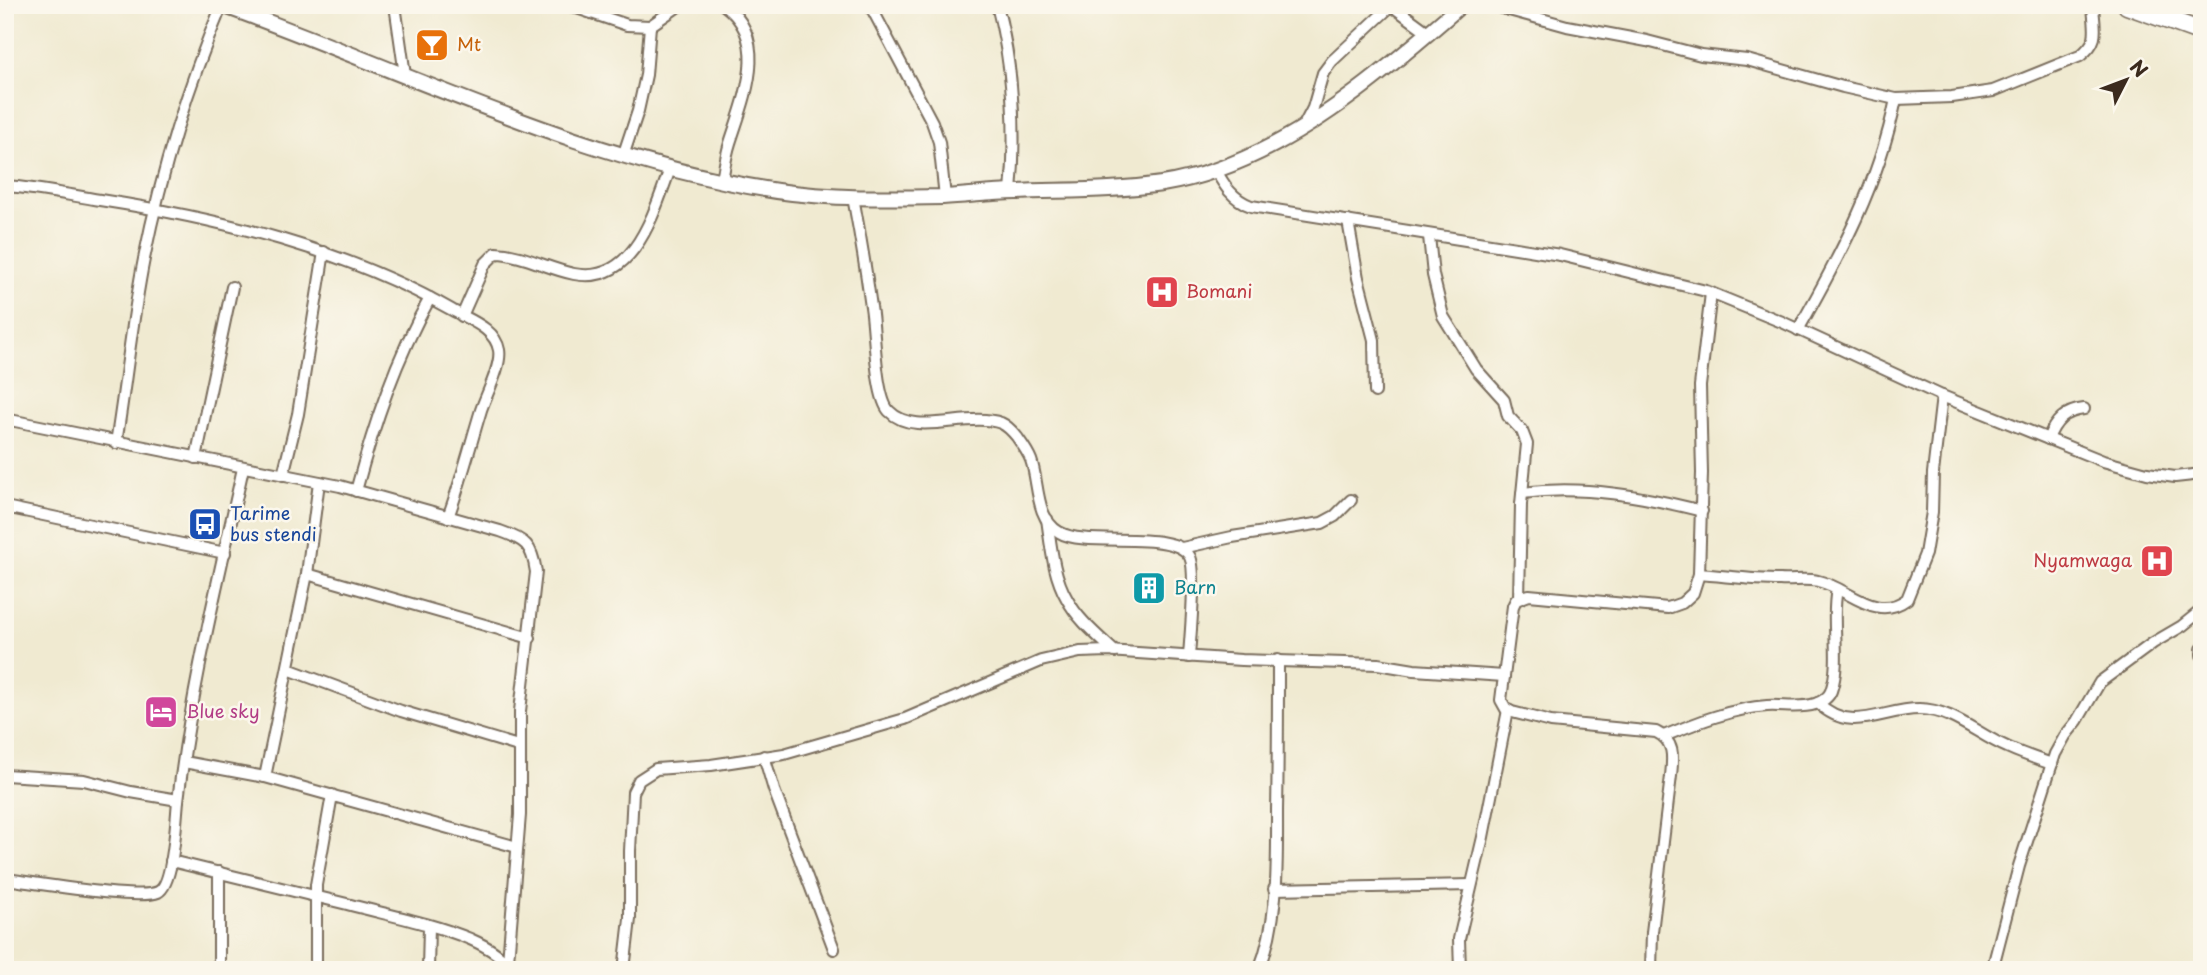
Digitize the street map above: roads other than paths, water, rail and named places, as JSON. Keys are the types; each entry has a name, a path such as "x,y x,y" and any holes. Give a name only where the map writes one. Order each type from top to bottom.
{"highway":[{"path":"2126,5 2202,32"}],"main road":[{"path":"222,5 548,131 623,156 722,181 780,191 853,197 945,197 1100,190 1165,184 1215,169 1272,146 1302,129 1345,99 1461,5"}],"street":[{"path":"116,443 142,272 155,208 187,96 222,5"},
{"path":"395,5 405,75"},
{"path":"568,5 627,25 650,26 680,5"},
{"path":"722,181 729,147 750,78 750,48 744,27 724,5"},
{"path":"870,5 932,121 939,142 945,197"},
{"path":"997,5 1014,105 1015,149 1011,192"},
{"path":"1302,129 1313,108 1323,73 1332,61 1392,5 1429,33"},
{"path":"1491,5 1567,26 1647,41 1701,55 1747,60 1896,99 1952,97 1993,91 2062,65 2090,49 2095,39 2094,5"},
{"path":"623,156 638,111 646,75 650,26"},
{"path":"1798,330 1847,243 1870,190 1888,138 1896,99"},
{"path":"462,316 485,264 496,253 509,253 576,275 598,275 628,258 655,210 670,169"},
{"path":"1215,169 1231,194 1244,203 1265,209 1560,256 1711,293 1942,396 2103,461 2147,473 2175,477 2202,474"},
{"path":"5,186 155,208 218,222 324,252 351,261 430,298 485,328 495,339 500,352 448,517"},
{"path":"853,197 872,310 881,394 887,410 910,422 922,424 977,421 1001,423 1011,429 1031,460 1039,498 1046,516 1052,558 1067,600 1083,621 1115,652"},
{"path":"1348,221 1358,278 1374,340 1375,392"},
{"path":"1429,236 1436,296 1443,316 1476,369 1504,400 1508,416 1525,436 1527,444 1522,493 1519,598"},
{"path":"283,475 298,414 324,252"},
{"path":"196,458 232,287"},
{"path":"1651,970 1652,932 1672,761 1670,742 1656,732 1551,722 1508,710 1501,700 1513,606 1519,598 1538,595 1668,608 1682,603 1693,593 1699,574 1702,511 1700,386 1711,293"},
{"path":"356,491 400,356 430,298"},
{"path":"1699,574 1815,580 1830,584 1865,604 1880,607 1895,606 1907,599 1925,554 1942,396"},
{"path":"2048,439 2066,414 2084,409"},
{"path":"5,419 319,482 500,531 527,544 534,554 536,572 520,711 518,746 521,781 510,966"},
{"path":"5,879 77,889 143,894 158,892 164,886 171,861 196,682 243,468"},
{"path":"265,777 307,574 319,482"},
{"path":"1522,493 1578,489 1702,511"},
{"path":"1046,516 1058,532 1068,536 1152,541 1182,548 1322,523 1335,516 1351,500"},
{"path":"5,507 225,553"},
{"path":"1182,548 1190,556 1193,571 1189,657"},
{"path":"307,574 530,638"},
{"path":"1664,736 1750,708 1818,704 1830,694 1835,667 1834,603 1838,589"},
{"path":"1992,970 2019,866 2052,764 2065,736 2100,682 2202,610"},
{"path":"2202,649 2202,655"},
{"path":"624,970 630,919 633,792 639,780 656,769 711,765 784,754 905,719 1041,661 1080,652 1378,664 1414,670 1504,676"},
{"path":"1259,970 1267,950 1272,925 1275,889 1278,660"},
{"path":"289,668 401,711 518,746"},
{"path":"1818,704 1841,719 1879,718 1919,709 1950,716 2005,747 2052,764"},
{"path":"1460,970 1459,939 1508,710"},
{"path":"764,756 774,790 834,949"},
{"path":"184,762 265,777 517,847"},
{"path":"5,775 84,780 178,800"},
{"path":"316,970 316,885 332,795"},
{"path":"171,861 429,926 470,939 510,966"},
{"path":"219,872 219,970"},
{"path":"1275,889 1471,885"},
{"path":"428,970 429,926"}],"place":[{"name":"Mt","path":"432,45"},
{"name":"Bomani","path":"1162,292"},
{"name":"Tarime bus stendi","path":"205,524"},
{"name":"Nyamwaga","path":"2157,561"},
{"name":"Barn","path":"1149,588"},
{"name":"Blue sky","path":"161,712"}]}
